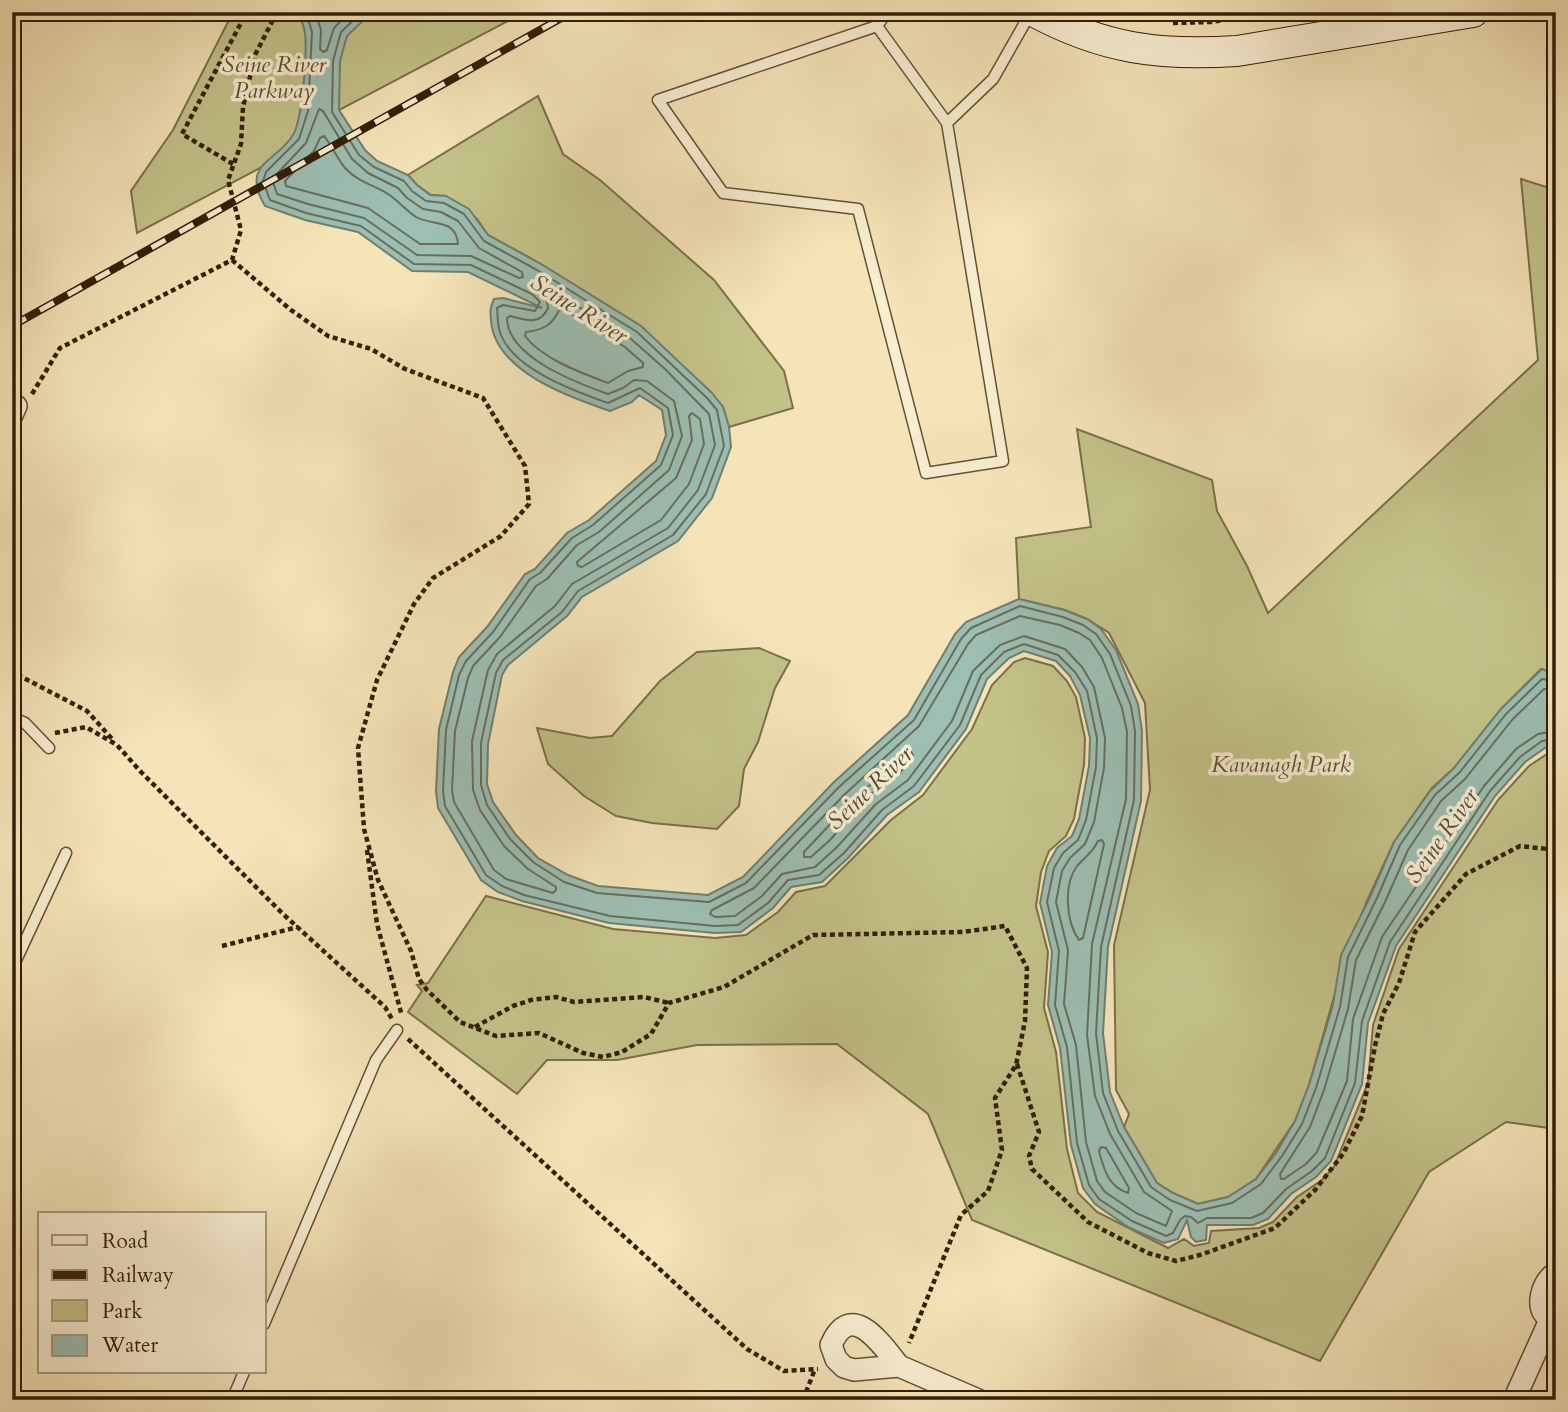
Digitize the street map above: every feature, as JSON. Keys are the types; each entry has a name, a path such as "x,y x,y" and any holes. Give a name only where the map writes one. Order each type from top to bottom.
{"main road":[{"path":"1033,12 1071,30 1129,48 1198,54 1250,49 1473,12"}],"street":[{"path":"1514,1400 1553,1320 1544,1314 1540,1296 1548,1277 1556,1273"},
{"path":"899,1366 854,1370 844,1367 836,1359 831,1345 836,1332 847,1326 863,1326 899,1366 978,1400"}],"lane":[{"path":"877,26 947,123 1003,461 926,473 858,209 723,193 658,100 877,26 887,12"},
{"path":"947,123 993,79 1033,12"},
{"path":"12,717 25,723 49,748"},
{"path":"12,969 66,853"},
{"path":"266,1319 376,1060 397,1030"},
{"path":"232,1400 243,1374"}],"path":[{"path":"233,164 182,134 242,22 242,12"},
{"path":"14,410 30,398 60,348 232,260 241,230 228,180 241,144 243,107 255,55 277,12"},
{"path":"1165,23 1211,22 1273,12"},
{"path":"232,260 291,310 328,336 371,349 405,369 483,398 525,466 528,504 501,536 433,578 414,604 377,680 358,748 364,829 377,924 403,1018 397,1030"},
{"path":"12,668 18,675 87,710 141,772 298,927 385,1007 397,1030 747,1349 784,1371 844,1367"},
{"path":"37,736 86,726 117,745"},
{"path":"364,829 377,880 411,951 419,979 460,1022 496,1036 539,1033 583,1053 603,1057 622,1052 650,1034 669,1003"},
{"path":"1017,1061 1039,1132 1029,1156 1032,1168 1088,1222 1149,1253 1176,1261 1245,1239 1275,1227 1315,1190 1343,1154 1362,1116 1383,1014 1399,983 1415,932 1466,874 1520,846 1556,850"},
{"path":"474,1028 513,1006 531,1000 556,997 575,1002 644,997 669,1003 723,987 813,935 963,932 1005,926 1027,968 1025,1021 1017,1061 995,1098 1002,1150 988,1191 961,1215 899,1366"},
{"path":"222,946 298,927"},
{"path":"803,1400 815,1369"}],"green space":[{"name":"Seine River Parkway","path":"230,12 525,12 339,110 260,168 137,233 131,191 173,130 228,22"},
{"path":"538,96 563,154 600,180 714,280 784,371 793,408 729,427 723,407 641,326 541,264 488,235 477,219 446,196 431,195 408,175"},
{"name":"Kavanagh Park","path":"1521,179 1556,190 1556,675 1541,669 1501,709 1454,768 1432,788 1394,842 1366,903 1335,993 1309,1085 1295,1121 1256,1179 1228,1197 1198,1204 1157,1183 1124,1127 1129,1114 1116,1090 1114,945 1150,790 1145,703 1109,633 1087,619 1065,610 1019,599 1016,538 1091,527 1077,429 1212,480 1217,511 1247,566 1268,613 1538,360"},
{"path":"759,648 790,661 775,688 758,742 744,769 739,806 717,829 652,823 616,816 584,796 548,764 537,728 590,738 612,736 660,681 697,652"},
{"path":"1025,658 1053,666 1067,681 1076,697 1085,738 1084,765 1074,819 1066,836 1049,851 1041,872 1036,906 1048,952 1044,1008 1056,1052 1067,1149 1078,1193 1097,1212 1168,1248 1184,1239 1194,1246 1209,1243 1211,1231 1259,1228 1273,1222 1297,1197 1322,1180 1334,1167 1368,1083 1373,1025 1399,949 1498,800 1529,766 1556,751 1556,1129 1506,1122 1429,1172 1320,1361 972,1220 928,1114 837,1044 697,1045 617,1060 547,1060 517,1094 408,1012 422,991 417,985 428,983 486,896 613,929 715,938 746,935 778,912 796,892 825,886 891,820 923,795 972,729 992,685 1014,662"}],"water":[{"name":"Seine River","path":"298,12 372,12 347,36 340,61 339,110 365,150 377,161 408,175 430,195 446,196 469,209 488,235 541,264 641,326 712,393 723,407 731,447 712,498 678,541 582,597 567,616 508,665 502,675 488,744 487,784 493,802 516,835 538,858 568,875 598,886 708,895 743,877 834,782 908,715 955,634 966,622 1019,599 1064,610 1087,619 1101,629 1116,650 1138,704 1142,731 1141,801 1108,947 1103,1033 1110,1092 1124,1127 1157,1183 1198,1204 1228,1197 1256,1179 1295,1121 1333,1005 1341,955 1394,842 1430,791 1454,768 1501,709 1542,669 1556,675 1556,746 1545,748 1525,762 1495,796 1396,946 1368,1023 1362,1084 1331,1161 1316,1177 1291,1194 1268,1219 1253,1225 1207,1225 1206,1240 1196,1242 1191,1237 1187,1220 1178,1239 1164,1243 1128,1227 1095,1204 1083,1188 1071,1145 1060,1048 1048,1005 1052,952 1040,903 1047,866 1057,848 1072,836 1079,819 1089,766 1090,738 1080,695 1070,676 1056,661 1024,651 1009,658 987,679 966,729 919,792 887,815 822,882 791,887 773,908 741,932 715,933 609,923 522,901 498,892 481,880 438,808 436,791 439,729 453,672 459,657 487,627 525,574 535,569 567,533 589,520 656,461 666,435 662,410 639,395 632,402 610,411 555,390 519,368 505,354 495,338 490,314 494,299 503,298 542,308 468,272 412,271 358,232 305,220 265,206 258,192 258,172 293,135 299,115 304,85 305,33"}],"railway":[{"path":"12,326 572,12"}]}
